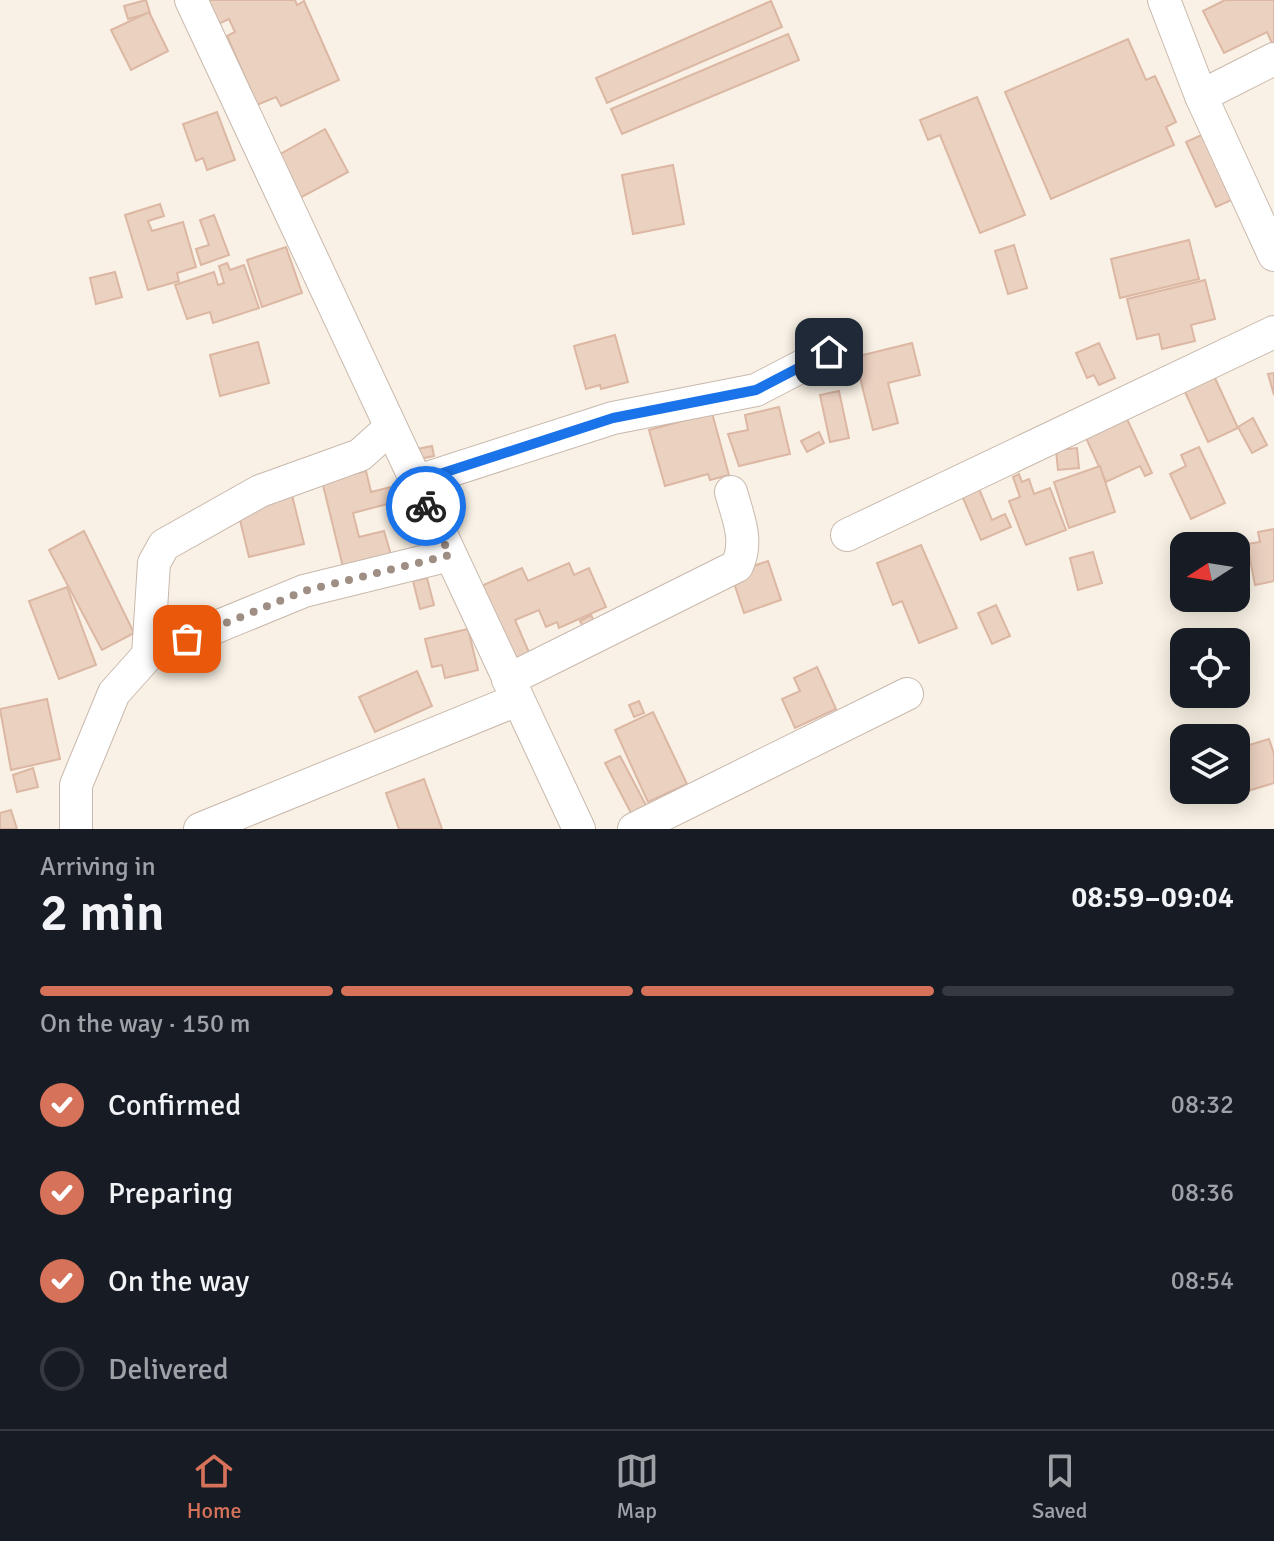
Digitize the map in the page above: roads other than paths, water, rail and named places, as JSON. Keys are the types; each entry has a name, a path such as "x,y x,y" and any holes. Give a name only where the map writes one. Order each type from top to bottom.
{"street":[{"path":"191,0 579,829"},
{"path":"1164,0 1201,96 1270,235"},
{"path":"1201,96 1274,59"},
{"path":"847,535 1274,332"},
{"path":"415,482 613,418 756,390 829,352"},
{"path":"148,655 154,563 164,545 260,491 360,455 390,428"},
{"path":"200,829 513,690 737,566 744,550 743,534 731,492"},
{"path":"76,829 76,785 114,693 148,655 304,591 450,555"},
{"path":"634,829 907,694"}]}
